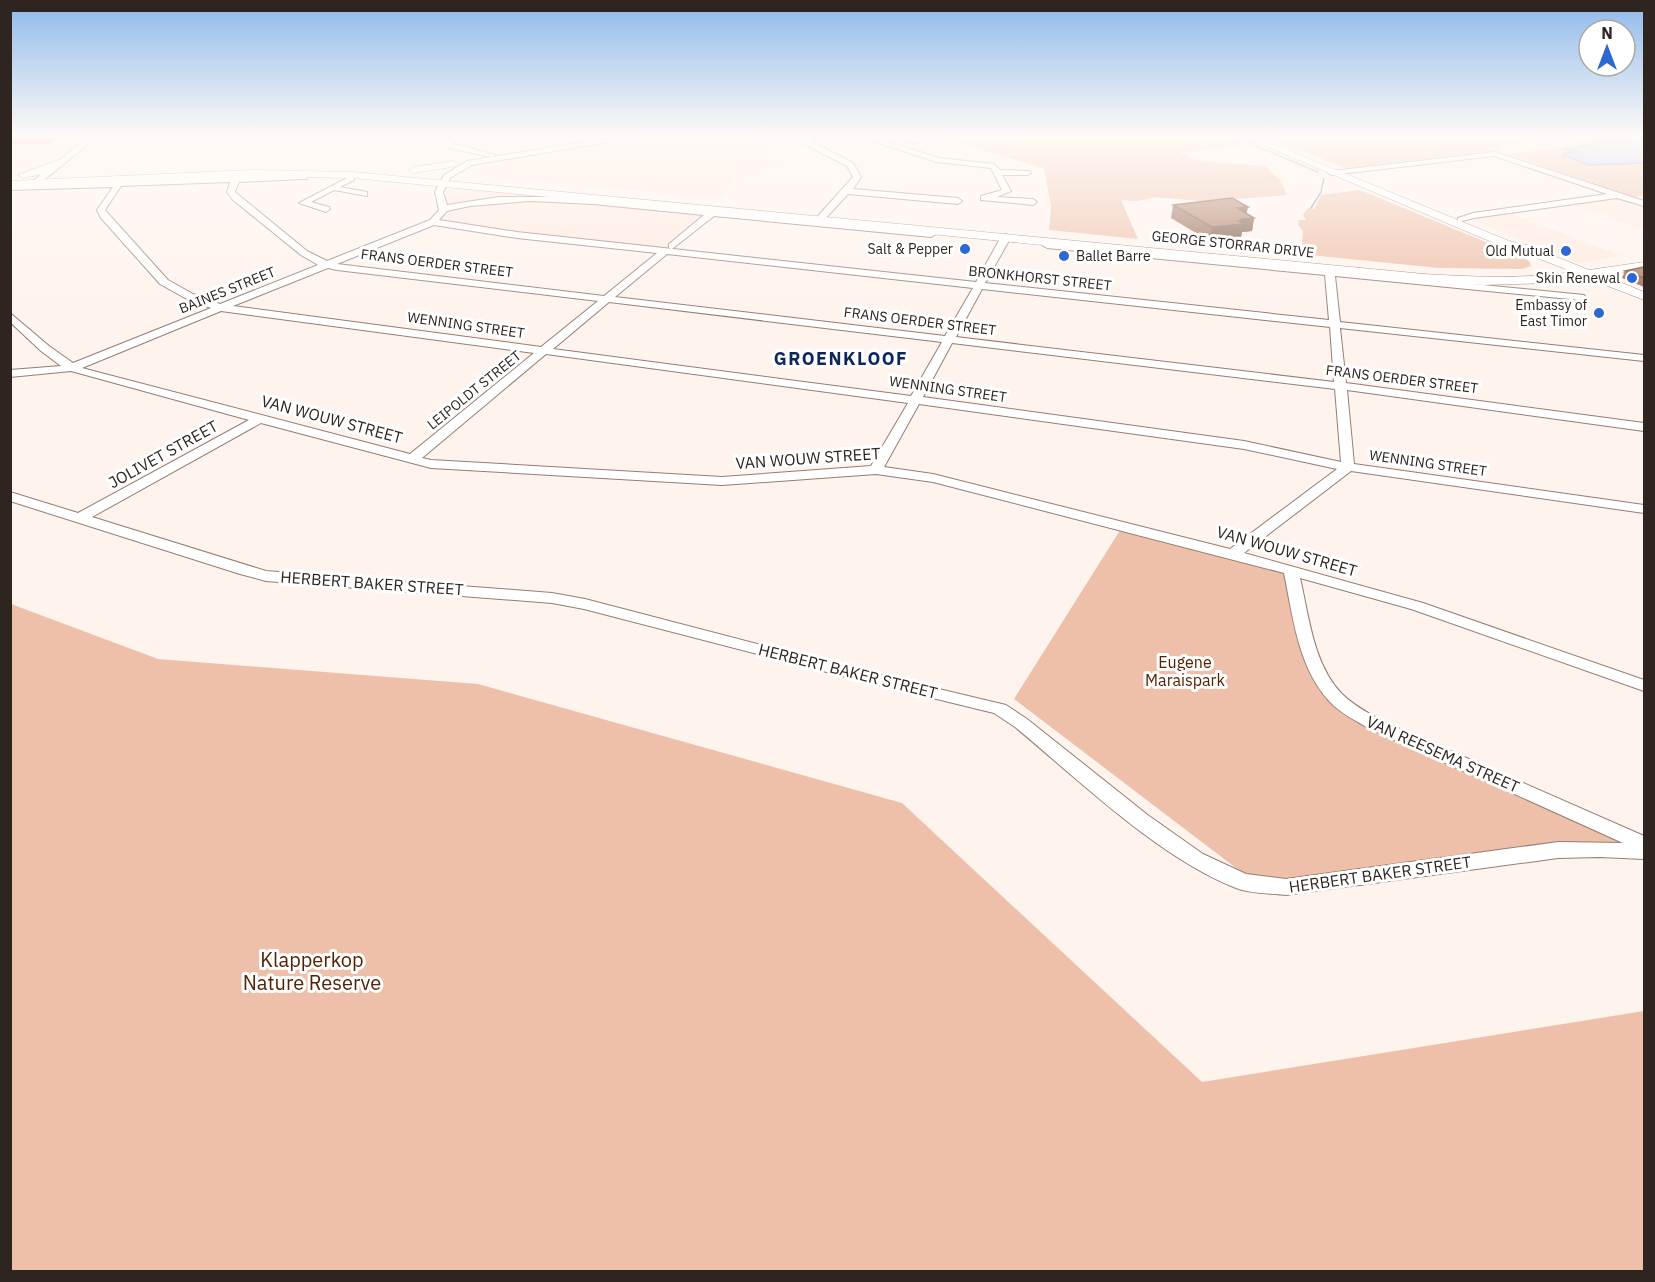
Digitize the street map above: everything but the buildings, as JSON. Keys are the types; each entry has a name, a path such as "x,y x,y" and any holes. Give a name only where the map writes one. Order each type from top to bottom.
{"main road":[{"path":"519,201 532,197"},
{"path":"588,197 593,197"},
{"name":"GEORGE STORRAR DRIVE","path":"589,197 929,222 1478,274 1533,274 1644,260"},
{"name":"GEORGE STORRAR DRIVE","path":"593,197 824,215 1005,239 1424,278 1511,281 1591,275 1644,266"},
{"path":"1397,197 1505,243 1591,275 1644,299"},
{"path":"1399,197 1461,217 1523,248"},
{"path":"929,222 996,231 1005,239 1012,233 1024,232"},
{"path":"1121,248 1131,247 1137,242 1152,252"},
{"path":"1511,281 1580,285 1644,299"}],"street":[{"name":"WENNING STREET","path":"110,197 102,208 104,216 164,282 189,296 221,308 1235,444 1348,468 1644,509"},
{"name":"FRANS OERDER STREET","path":"234,197 309,257 328,265 1341,386 1644,427"},
{"path":"312,197 303,203 326,209"},
{"path":"433,222 441,216 443,208 440,197"},
{"path":"824,215 840,197"},
{"path":"911,197 958,201"},
{"path":"988,197 984,198 1033,202"},
{"path":"1461,217 1605,197"},
{"path":"1623,197 1644,204"},
{"name":"GEORGE STORRAR DRIVE","path":"443,208 519,201 578,201 1005,239 1580,297"},
{"name":"LEIPOLDT STREET","path":"412,459 712,213"},
{"name":"BAINES STREET","path":"10,374 71,368 433,222"},
{"name":"BRONKHORST STREET","path":"433,222 517,235 669,248 978,285 1644,357"},
{"path":"876,470 1005,239"},
{"path":"1233,554 1348,468 1330,273"},
{"name":"VAN WOUW STREET","path":"10,316 71,368 412,459 457,466 722,481 876,470 933,478 1233,554 1418,606 1644,686"},
{"name":"JOLIVET STREET","path":"80,518 261,418"},
{"name":"HERBERT BAKER STREET","path":"10,496 266,576 552,598 1000,709 1021,723 1142,821 1196,859 1229,877 1257,886 1286,887 1558,850 1600,849 1644,852"},
{"name":"VAN REESEMA STREET","path":"1291,572 1306,637 1317,671 1334,697 1352,711 1374,724 1644,844"}],"shaded area":[{"path":"439,197 572,197 712,213 665,251 433,222"},
{"path":"698,197 722,197 720,199"},
{"path":"1621,198 1644,206 1644,230 1573,205"},
{"path":"1512,214 1621,256 1579,263 1472,220"}],"green space":[{"path":"1049,197 1264,197 1236,199 1233,204 1156,197 1138,201 1121,200 1138,239 1049,230"},
{"path":"1320,197 1377,197 1522,257 1529,261 1531,266 1522,269 1439,268 1280,252 1296,251 1302,247 1303,231 1298,225 1299,220 1306,220 1303,215 1308,208 1314,209"},
{"name":"Eugene Maraispark","path":"1124,524 1290,570 1318,683 1469,770 1632,844 1257,884 1014,699"},
{"name":"Klapperkop Nature Reserve","path":"11,604 158,659 478,684 902,803 1202,1082 1644,1011 1644,1271 11,1271"}],"waterway":[{"path":"1311,208 1318,197"}],"place":[{"name":"Salt & Pepper","path":"965,249"},
{"name":"Old Mutual","path":"1566,251"},
{"name":"Ballet Barre","path":"1064,256"},
{"name":"Skin Renewal","path":"1632,278"},
{"name":"Embassy of East Timor","path":"1599,313"}],"district":[{"name":"GROENKLOOF","path":"841,359"}]}
